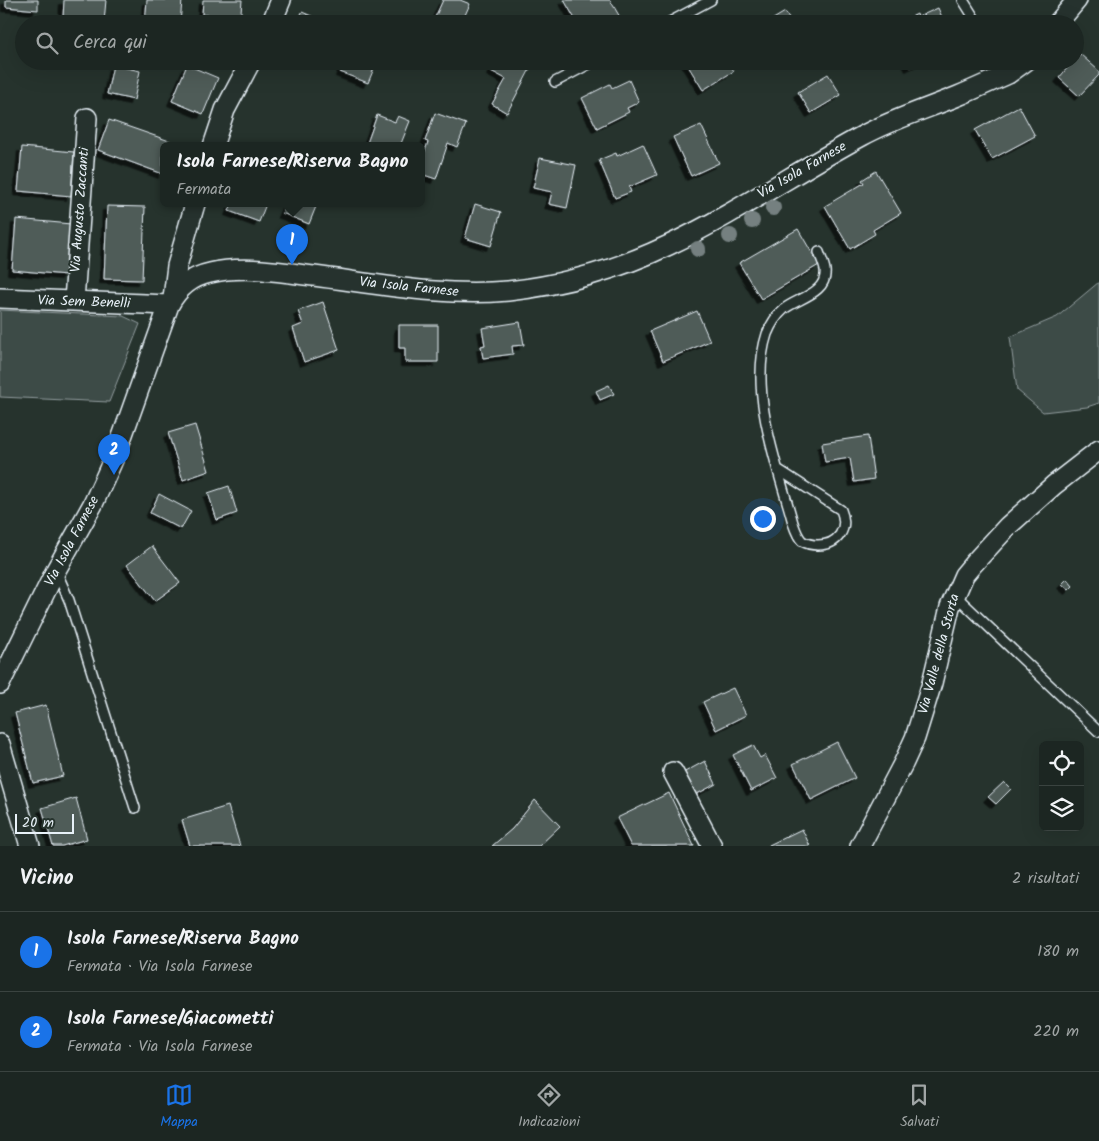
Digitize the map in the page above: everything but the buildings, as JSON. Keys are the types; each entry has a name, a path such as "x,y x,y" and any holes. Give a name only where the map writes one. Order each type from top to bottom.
{"street":[{"path":"275,15 281,0"},
{"path":"1064,15 1077,0"},
{"path":"214,142 225,110 246,70"},
{"name":"Via Isola Farnese","path":"0,684 56,570 93,504 117,451 171,301 190,280 208,273 226,270 280,272 405,288 469,292 517,290 552,284 613,268 669,245 864,135 1000,70"},
{"name":"Via Augusto Zaccanti","path":"74,302 87,118"},
{"path":"171,301 177,266 194,207"},
{"name":"Via Sem Benelli","path":"0,298 74,302 171,301"},
{"name":"Via Valle della Storta","path":"860,846 915,738 932,683 946,619 954,594 964,575 1008,526 1054,485 1099,450"},
{"path":"0,744 30,846"},
{"path":"673,772 712,846"}],"lane":[{"path":"683,15 711,0"},
{"path":"963,0 972,15"},
{"path":"555,82 578,70"},
{"path":"779,470 841,510 844,524 843,531 833,542 813,545 802,540 793,524 765,423 762,374 765,343 768,332 777,316 792,303 820,288 824,283 825,270 819,252"},
{"path":"56,570 69,600 135,808"},
{"path":"954,594 1099,732"}],"shaded area":[{"path":"1099,282 1099,403 1087,407 1043,412 1017,390 1010,337 1057,317"},
{"path":"0,310 123,316 140,324 109,402 0,397"}],"place":[{"name":"Isola Farnese/Riserva Bagno","path":"292,265"},
{"name":"Isola Farnese/Giacometti","path":"114,475"}]}
